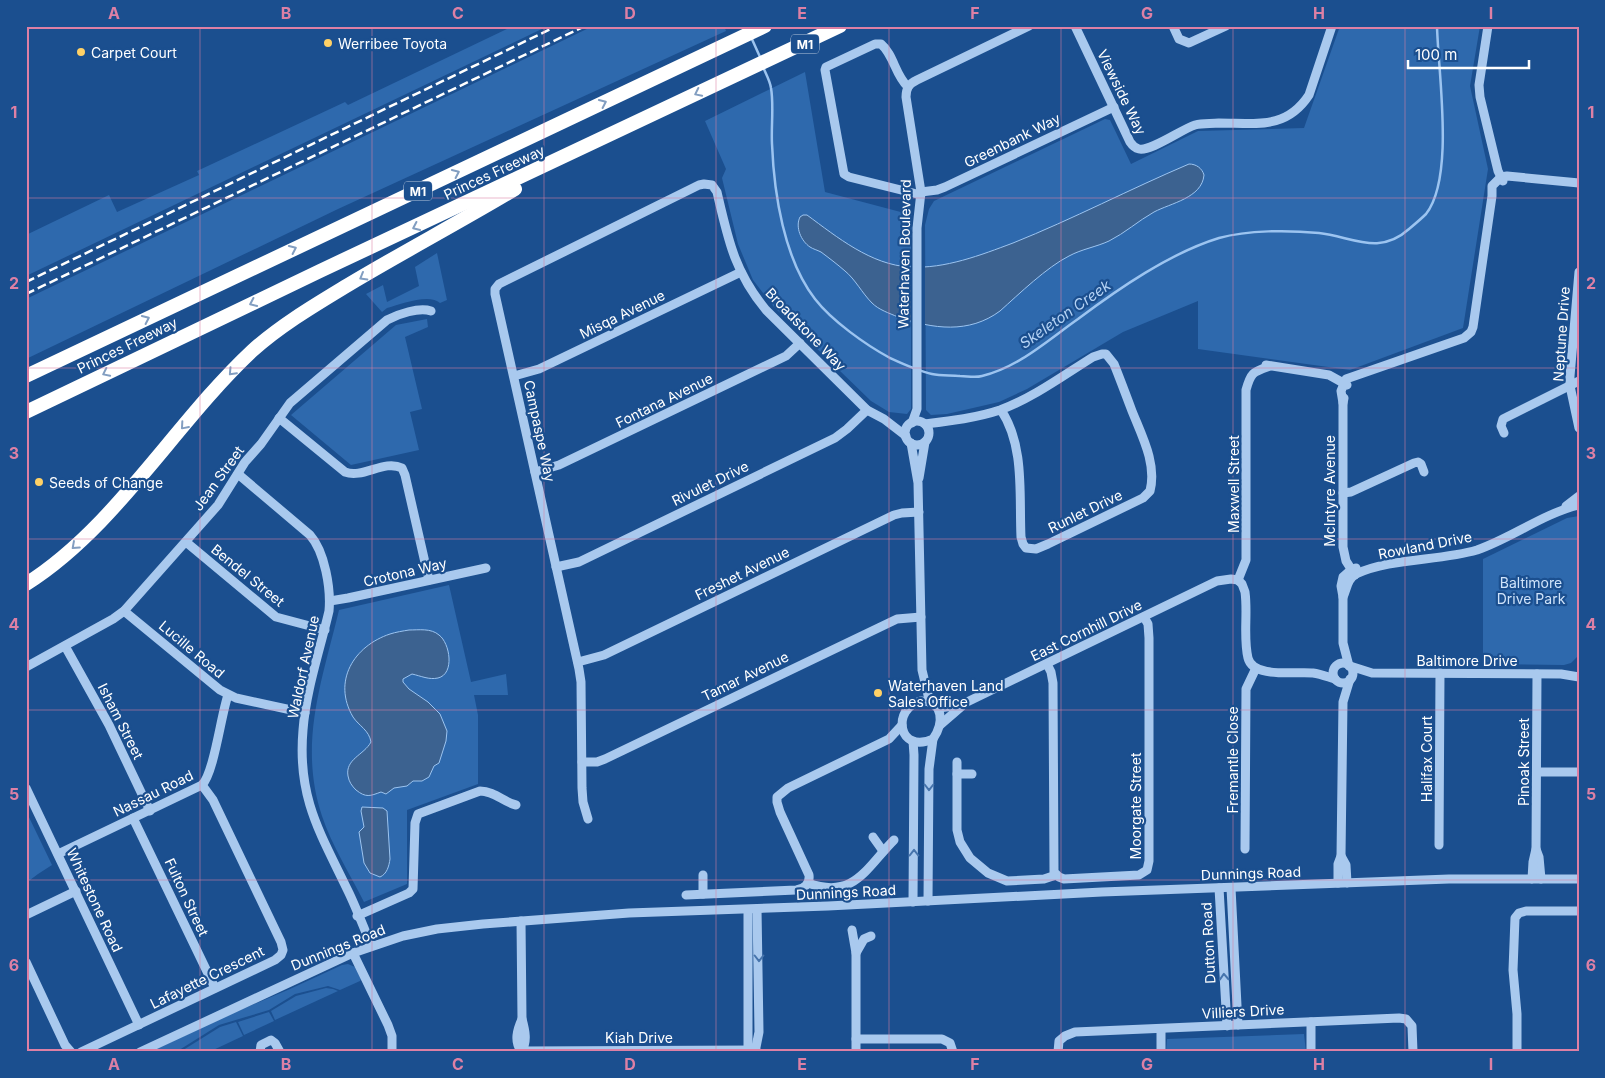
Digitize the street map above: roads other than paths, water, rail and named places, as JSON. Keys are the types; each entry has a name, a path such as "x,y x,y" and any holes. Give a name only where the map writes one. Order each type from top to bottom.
{"highway":[{"name":"Princes Freeway","path":"26,412 840,26"},
{"name":"Princes Freeway","path":"26,376 762,28"},
{"path":"26,584 50,567 101,520 216,389 252,352 280,328 366,274 462,221 571,154"},
{"path":"26,371 102,339"}],"street":[{"path":"921,194 849,177 843,170 826,68 878,43 883,45 900,78 908,87 917,80 1029,26"},
{"name":"Viewside Way","path":"1075,26 1130,142 1140,150 1153,146 1195,125 1269,122 1286,118 1297,110 1309,95 1332,26"},
{"path":"1173,26 1180,39 1189,43 1226,26"},
{"path":"1488,26 1479,76 1480,97 1502,180"},
{"name":"Waterhaven Boulevard","path":"908,87 906,97 921,194 917,222 917,409 911,423"},
{"name":"Greenbank Way","path":"921,194 945,187 1114,107"},
{"path":"1346,384 1354,376 1365,374 1457,339 1473,321 1492,196 1502,180 1516,177 1579,183"},
{"name":"Campaspe Way","path":"588,819 582,795 581,682 578,662 495,294 498,284 699,185 712,185"},
{"name":"Broadstone Way","path":"712,185 717,192 729,242 741,272 754,296 867,410 884,419 908,440"},
{"name":"Misqa Avenue","path":"514,376 539,369 741,272"},
{"name":"Neptune Drive","path":"1579,272 1574,383 1579,428"},
{"name":"Jean Street","path":"26,667 124,611 218,505 238,474 290,403 388,320 424,309 431,311"},
{"name":"Fontana Avenue","path":"535,472 559,465 684,406 786,356 800,343"},
{"name":"Runlet Drive","path":"1106,354 1116,368 1143,435 1152,485 1149,493 1143,498 1048,544 1036,549 1026,548 1021,536 1019,464 1014,442 1001,410 1022,400 1093,357 1106,354"},
{"name":"Maxwell Street","path":"1239,578 1246,560 1245,378 1249,370 1261,364 1329,376 1346,384"},
{"path":"1504,433 1501,426 1503,419 1574,383"},
{"name":"McIntyre Avenue","path":"1346,384 1341,391 1343,403 1343,547 1346,562 1353,572"},
{"name":"Waterhaven Boulevard","path":"917,409 924,424"},
{"name":"Rivulet Drive","path":"556,567 578,562 835,438 867,410"},
{"path":"928,901 929,769 933,739 940,725 940,716 928,695 923,679 918,483 906,428 911,423 951,422 1001,410"},
{"path":"279,418 345,472 357,474 394,466 402,468 406,475 429,580"},
{"name":"Broadstone Way","path":"884,419 911,423"},
{"path":"908,440 917,445 951,422"},
{"path":"918,483 928,431 924,424"},
{"path":"1343,493 1351,492 1414,463 1418,462 1421,464 1424,472"},
{"name":"Waldorf Avenue","path":"238,474 310,535 321,553 330,600 325,630 305,713 302,757 304,778 309,804 320,836 374,945"},
{"name":"Rowland Drive","path":"1353,572 1476,550 1562,509 1579,496"},
{"name":"Rowland Drive","path":"1562,509 1579,505"},
{"name":"Freshet Avenue","path":"578,662 592,660 621,647 894,515 902,512 919,512"},
{"name":"Bendel Street","path":"186,542 276,617 325,630"},
{"name":"Crotona Way","path":"330,600 348,598 486,568"},
{"path":"1342,883 1338,864 1341,856 1343,702 1352,672 1343,643 1343,597 1353,572"},
{"name":"East Cornhill Drive","path":"935,706 954,706 966,702 1144,617 1228,574 1239,578"},
{"path":"1239,578 1249,587 1246,606 1244,661 1246,666 1262,675 1314,673 1340,664 1349,666"},
{"name":"Lucille Road","path":"124,611 207,681 228,695 305,713"},
{"name":"Tamar Avenue","path":"582,762 598,762 606,759 897,619 921,617"},
{"name":"Moorgate Street","path":"1056,875 1064,879 1134,875 1144,872 1148,866 1149,638 1148,624 1144,617"},
{"path":"1343,643 1333,675 1343,702"},
{"name":"Isham Street","path":"65,646 109,725 150,810"},
{"path":"957,762 957,830 960,842 970,858 988,873 1007,881 1044,879 1056,875 1053,869 1053,683 1052,672 1047,664"},
{"name":"Baltimore Drive","path":"1349,666 1372,673"},
{"name":"Fremantle Close","path":"1246,849 1246,690 1254,671"},
{"name":"Baltimore Drive","path":"1350,679 1372,673 1561,674 1579,671"},
{"path":"1314,673 1343,682 1350,679"},
{"name":"Halifax Court","path":"1439,845 1440,673"},
{"name":"Pinoak Street","path":"1536,879 1532,862 1536,850 1537,674"},
{"name":"Baltimore Drive","path":"1561,674 1579,677"},
{"path":"686,895 796,890 803,888 808,883 809,873 780,812 776,799 779,794 788,788 889,740 902,725 907,709 918,695 923,679"},
{"name":"Nassau Road","path":"58,854 202,785 210,770 228,695"},
{"path":"913,703 925,701 935,706"},
{"name":"East Cornhill Drive","path":"940,725 966,702"},
{"path":"902,725 904,733 910,740 913,902"},
{"path":"889,740 924,742 933,739"},
{"path":"1537,772 1579,772"},
{"path":"957,774 972,774"},
{"name":"Lafayette Crescent","path":"81,1052 275,960 281,955 283,950 281,942 213,800 202,785"},
{"name":"Whitestone Road","path":"26,788 139,1024"},
{"path":"360,914 409,893 413,889 415,883 415,823 418,814 483,791 493,793 506,802 516,805"},
{"name":"Fulton Street","path":"134,818 215,988"},
{"path":"873,837 883,851"},
{"path":"808,883 826,888 847,886 861,875 894,840"},
{"path":"703,876 704,894"},
{"name":"Dunnings Road","path":"140,1052 354,953 403,936 437,929 629,913 748,910 1449,878 1579,879"},
{"name":"Dutton Road","path":"1219,888 1226,1026"},
{"name":"Dutton Road","path":"1231,888 1238,1025"},
{"path":"26,915 76,891"},
{"path":"752,1051 759,1032 758,909"},
{"path":"748,910 752,1051"},
{"path":"1518,1052 1514,976 1515,918 1519,913 1526,911 1579,911"},
{"path":"521,921 522,1020 517,1030 517,1045 521,1051"},
{"path":"852,930 856,953 856,1052"},
{"path":"856,953 864,940 871,936"},
{"path":"354,953 388,1025 392,1036 392,1052"},
{"path":"26,962 71,1052"},
{"name":"Villiers Drive","path":"1058,1052 1059,1041 1075,1032 1398,1018 1406,1020 1412,1026 1413,1052"},
{"path":"1311,1022 1311,1052"},
{"path":"1161,1029 1161,1052"},
{"path":"856,1039 942,1039 950,1042 953,1052"},
{"path":"260,1052 261,1045 271,1040 275,1042 280,1052"},
{"name":"Kiah Drive","path":"521,1051 752,1051"}],"waterway":[{"name":"Skeleton Creek","path":"763,67 770,83 772,95 773,163 778,204 788,246 795,265 815,299 850,332 890,358 932,374 977,377 996,372 1021,360 1145,273 1182,253 1219,238 1255,232 1294,231 1319,233 1366,243 1376,243 1387,242 1409,229 1426,214 1435,197 1440,176 1443,124 1437,26"},
{"name":"Skeleton Creek","path":"751,37 760,57"}],"railway":[{"path":"26,282 557,26"},
{"path":"26,294 585,26"}],"place":[{"name":"Werribee Toyota","path":"328,43"},
{"name":"Carpet Court","path":"81,52"},
{"name":"Seeds of Change","path":"39,482"},
{"name":"Waterhaven Land Sales Office","path":"878,693"}],"park label":[{"name":"Baltimore Drive Park","path":"1531,590"}]}
